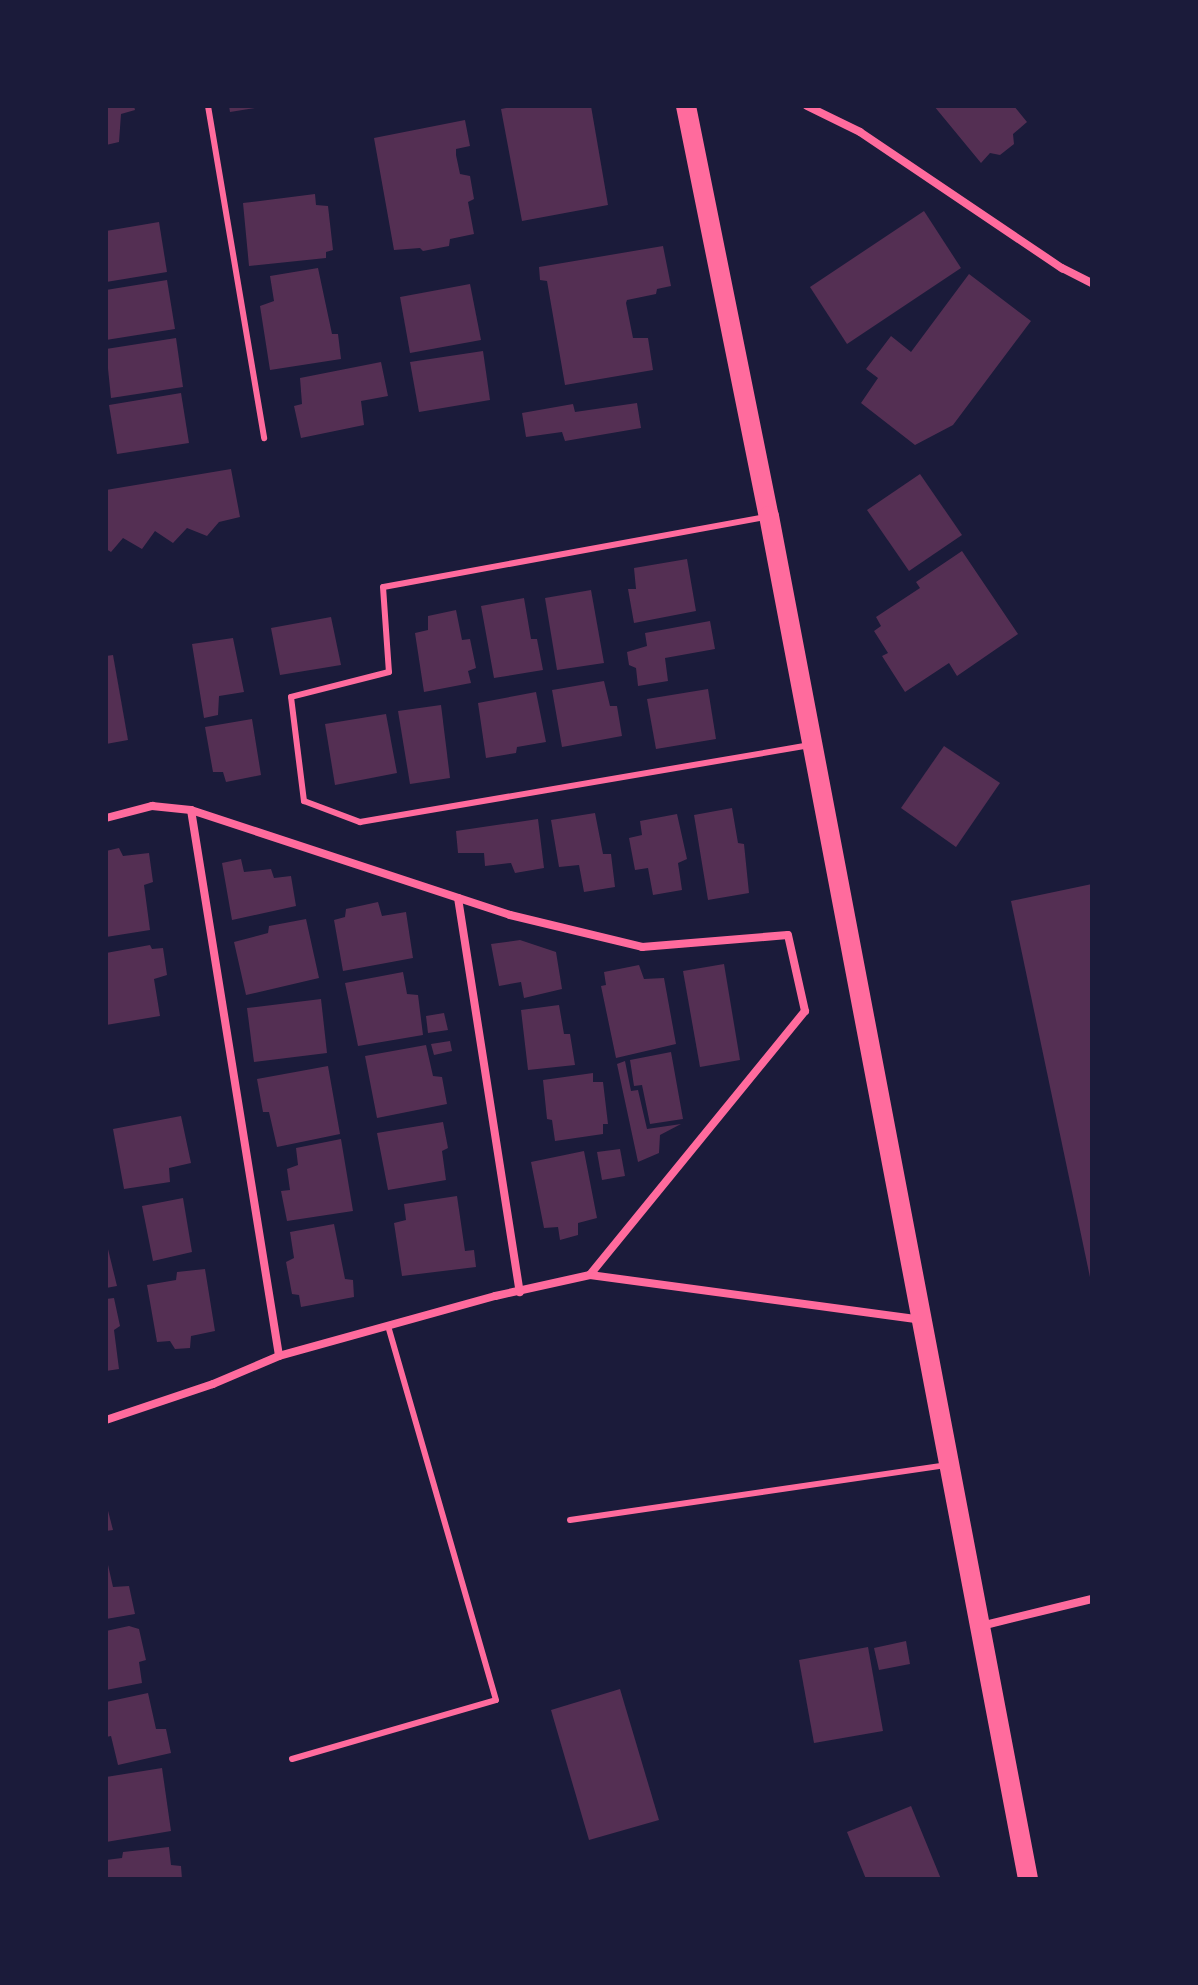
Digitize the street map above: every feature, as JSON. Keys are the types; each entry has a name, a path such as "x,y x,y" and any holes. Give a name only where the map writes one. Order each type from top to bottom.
{"main road":[{"path":"686,106 769,516 1028,1879"}],"street":[{"path":"807,106 860,132 1062,268 1092,283"},
{"path":"106,818 152,806 191,810 458,898 642,947 788,935 805,1011 590,1275"},
{"path":"191,810 279,1356"},
{"path":"458,898 520,1292"},
{"path":"106,1420 213,1384 279,1356 590,1275 922,1321"},
{"path":"981,1626 1092,1599"}],"lane":[{"path":"208,106 264,438"},
{"path":"769,516 383,587 389,672 291,697 304,801 360,822 813,745"},
{"path":"292,1759 496,1700 388,1327"},
{"path":"570,1520 950,1464"}],"building":[{"path":"106,106 134,106 135,110 121,114 119,142 106,145"},
{"path":"229,106 254,106 255,108 230,112"},
{"path":"516,106 591,106 608,205 522,221 501,109"},
{"path":"934,106 1014,106 1027,122 1013,134 1014,144 1000,155 990,153 981,163"},
{"path":"465,120 470,146 456,149 456,155 460,174 470,176 474,199 468,202 474,234 450,239 449,246 423,251 420,248 394,250 374,138"},
{"path":"315,194 316,205 328,206 333,250 326,252 326,258 249,266 243,203"},
{"path":"924,211 961,268 847,344 810,287"},
{"path":"159,222 167,272 106,282 106,231"},
{"path":"663,246 671,286 657,289 656,294 627,300 626,303 633,338 648,338 653,370 565,385 547,281 540,280 539,267"},
{"path":"318,268 332,334 338,334 341,359 270,370 260,306 274,301 270,276"},
{"path":"969,274 1031,321 953,425 915,445 861,403 878,378 866,369 891,336 911,352"},
{"path":"167,280 175,329 106,340 106,290"},
{"path":"470,284 481,340 410,353 400,297"},
{"path":"176,338 183,387 111,398 106,349"},
{"path":"483,351 490,400 419,412 410,362"},
{"path":"381,362 388,396 361,401 364,425 301,438 294,406 302,404 300,378"},
{"path":"181,393 189,443 117,454 109,405"},
{"path":"637,403 641,428 565,441 562,432 526,437 522,413 573,404 575,412"},
{"path":"231,469 240,517 219,522 207,536 187,528 173,543 155,531 142,549 123,538 111,552 106,549 106,490"},
{"path":"920,474 962,535 909,571 867,510"},
{"path":"962,551 1018,634 957,676 949,663 905,692 882,656 888,653 874,631 881,626 876,617 920,588 916,582"},
{"path":"687,559 696,611 634,623 628,589 636,589 634,568"},
{"path":"591,590 604,663 557,670 545,598"},
{"path":"524,598 531,639 537,639 543,670 494,678 481,606"},
{"path":"456,610 462,640 470,639 476,668 468,671 471,683 424,692 415,633 428,630 428,616"},
{"path":"331,617 341,665 280,675 271,628"},
{"path":"710,621 715,649 665,658 668,681 638,686 636,668 629,665 627,652 647,646 645,633"},
{"path":"233,638 244,692 219,696 218,715 204,718 192,644"},
{"path":"113,655 128,740 106,744 106,656"},
{"path":"604,681 610,706 617,706 622,736 562,747 552,690"},
{"path":"708,689 716,739 656,749 647,699"},
{"path":"536,692 546,742 517,747 516,753 486,758 478,703"},
{"path":"441,705 450,778 410,784 398,711"},
{"path":"386,714 397,773 335,785 325,724"},
{"path":"252,719 261,775 226,782 223,772 213,772 205,727"},
{"path":"944,746 1000,783 956,847 901,808"},
{"path":"732,808 738,843 744,844 749,893 708,900 694,815"},
{"path":"595,813 603,854 611,854 615,887 584,892 579,865 559,867 551,820"},
{"path":"677,814 687,859 678,863 682,890 653,895 648,868 635,870 629,838 642,835 640,821"},
{"path":"538,819 544,868 515,873 511,863 485,866 484,853 458,853 456,831"},
{"path":"119,848 123,856 149,853 153,882 144,885 150,930 106,937 106,851"},
{"path":"241,859 244,872 271,869 274,878 291,876 296,906 232,920 222,863"},
{"path":"1092,884 1092,1281 1091,1282 1011,901"},
{"path":"378,902 382,916 406,912 413,958 343,971 334,920 345,917 346,909"},
{"path":"306,919 319,978 246,995 234,942 268,933 269,926"},
{"path":"520,940 556,952 562,989 524,998 521,982 499,986 491,944"},
{"path":"150,945 152,949 163,948 167,975 154,979 160,1016 106,1025 106,953"},
{"path":"724,964 740,1060 700,1067 683,971"},
{"path":"639,965 644,979 664,978 676,1044 616,1058 601,986 606,985 604,972"},
{"path":"403,972 407,994 418,995 423,1035 358,1046 345,983"},
{"path":"321,999 327,1053 254,1062 247,1008"},
{"path":"559,1005 564,1034 570,1034 575,1065 528,1070 521,1010"},
{"path":"444,1013 448,1030 428,1033 426,1016"},
{"path":"450,1041 452,1051 434,1055 431,1044"},
{"path":"426,1045 433,1076 442,1077 447,1104 377,1118 365,1056"},
{"path":"671,1052 683,1119 650,1124 642,1085 634,1086 630,1060"},
{"path":"625,1061 631,1091 638,1090 647,1129 681,1124 660,1135 659,1153 638,1162 617,1064"},
{"path":"328,1066 340,1134 277,1147 269,1112 263,1112 257,1079"},
{"path":"593,1073 593,1082 603,1082 608,1124 603,1124 603,1134 555,1141 552,1120 547,1119 543,1080"},
{"path":"181,1116 191,1163 169,1168 170,1182 124,1189 113,1129"},
{"path":"443,1122 448,1148 442,1151 446,1180 388,1190 377,1133"},
{"path":"341,1139 353,1211 287,1221 281,1191 290,1190 287,1169 298,1165 296,1148"},
{"path":"620,1149 625,1176 602,1180 597,1152"},
{"path":"584,1151 597,1218 578,1223 578,1235 560,1240 558,1227 544,1228 531,1162"},
{"path":"457,1196 465,1251 474,1250 476,1267 402,1276 394,1223 406,1220 404,1204"},
{"path":"183,1198 192,1252 153,1261 142,1206"},
{"path":"334,1224 345,1279 353,1280 354,1297 301,1307 299,1295 292,1294 286,1262 294,1258 290,1232"},
{"path":"106,1241 117,1286 106,1288"},
{"path":"205,1269 215,1331 191,1336 190,1348 175,1349 170,1341 157,1342 147,1285 176,1280 177,1272"},
{"path":"114,1298 120,1326 114,1330 119,1369 106,1371 106,1299"},
{"path":"106,1503 113,1530 106,1531"},
{"path":"106,1556 113,1587 129,1586 135,1614 106,1619"},
{"path":"129,1626 139,1629 146,1660 139,1662 142,1683 106,1690 106,1631"},
{"path":"906,1641 910,1664 879,1670 874,1648"},
{"path":"868,1647 883,1731 814,1743 799,1660"},
{"path":"620,1689 659,1820 589,1840 551,1710"},
{"path":"148,1693 156,1729 166,1729 171,1753 118,1765 111,1736 106,1737 106,1702"},
{"path":"162,1768 171,1831 106,1842 106,1777"},
{"path":"911,1806 941,1879 866,1879 847,1832"},
{"path":"169,1847 171,1865 181,1866 182,1879 106,1879 106,1860 122,1858 123,1852"}]}
